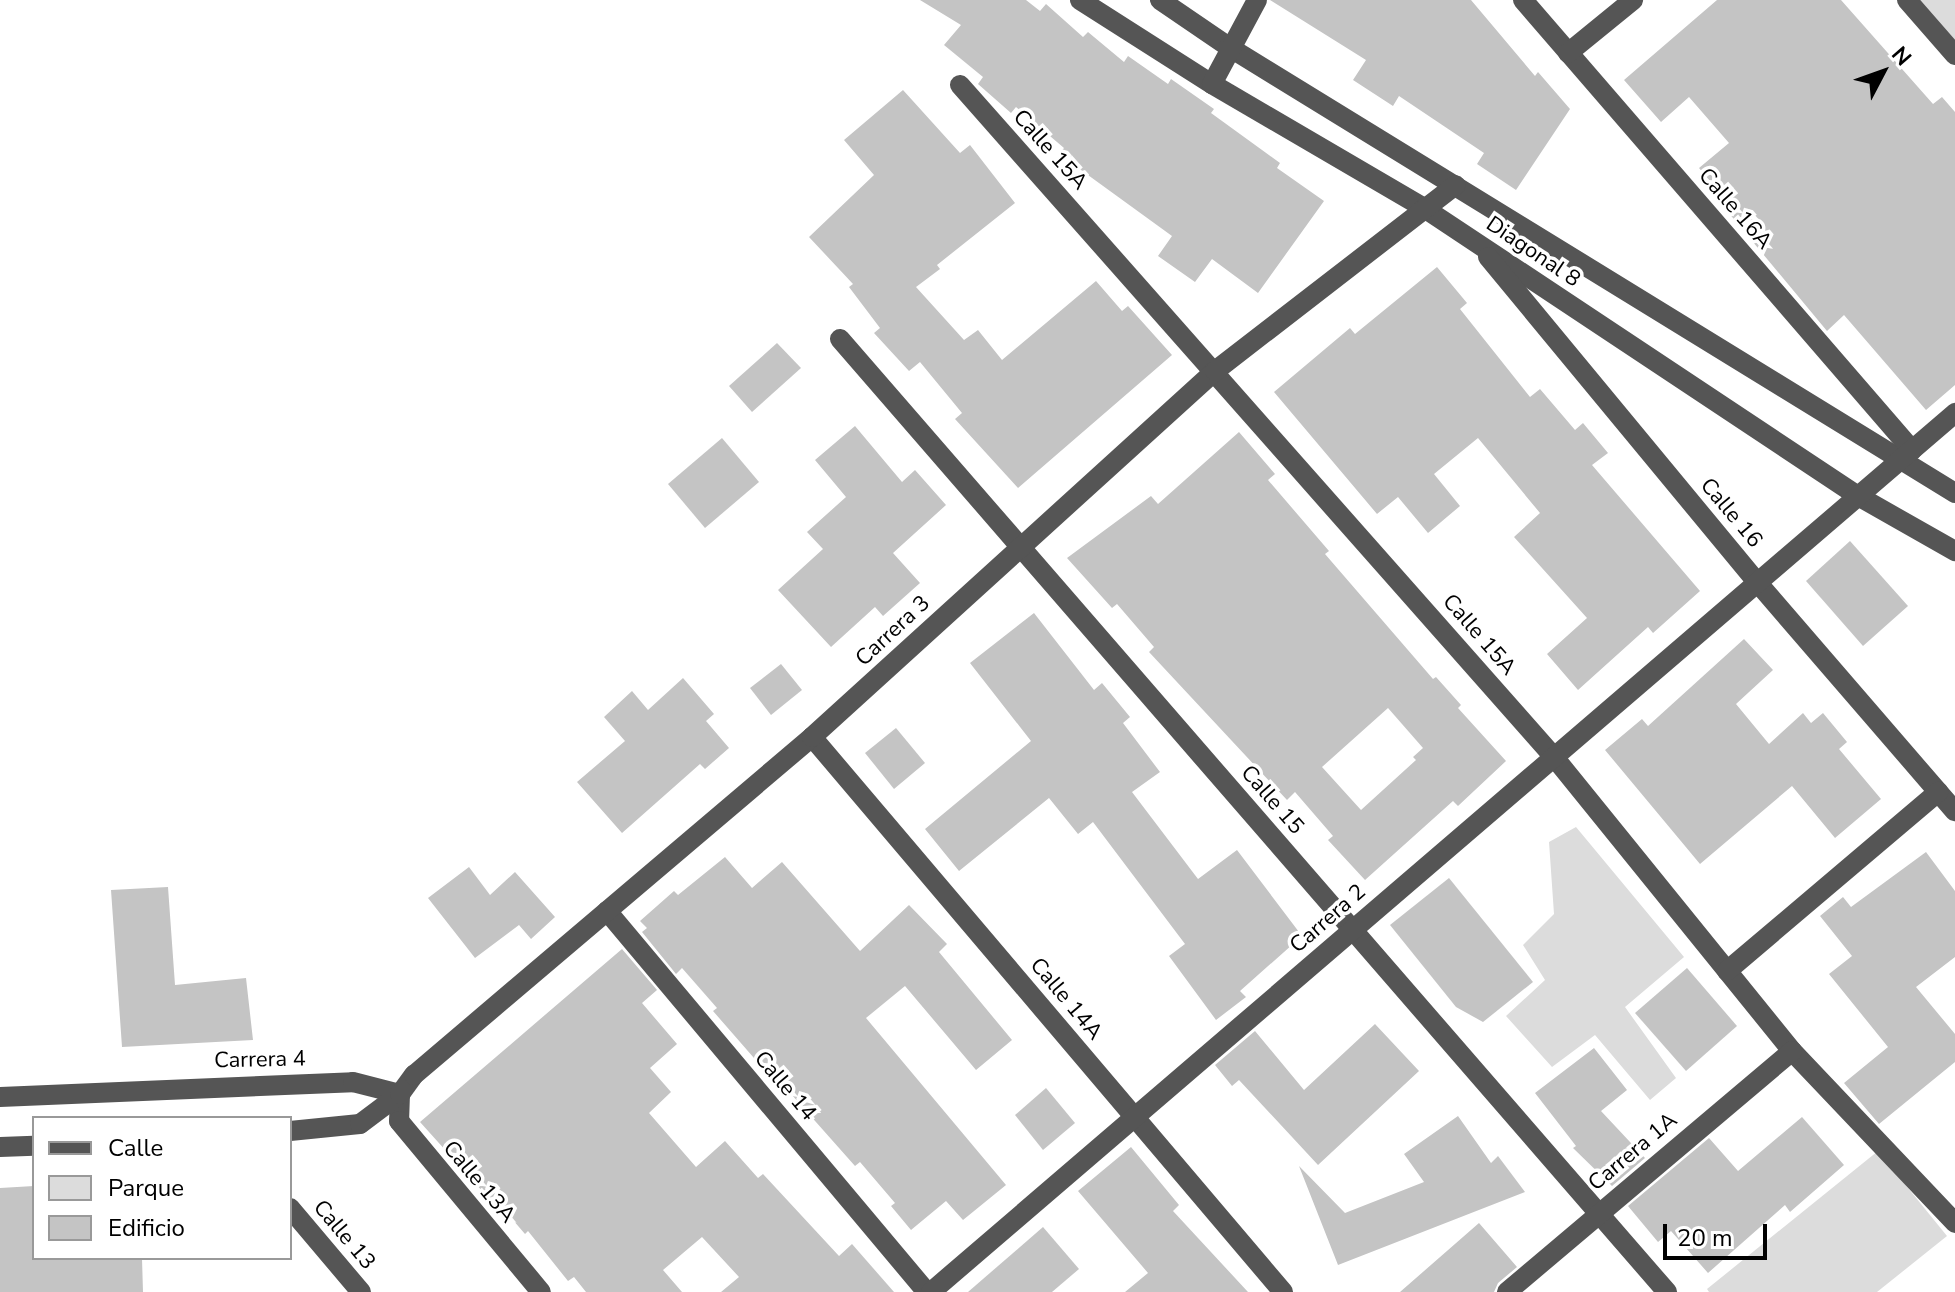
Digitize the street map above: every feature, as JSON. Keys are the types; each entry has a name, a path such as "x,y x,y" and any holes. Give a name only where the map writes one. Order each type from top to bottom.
{"street":[{"name":"Diagonal 8","path":"1080,0 1212,84 1424,208 1858,496 1955,551"},
{"name":"Diagonal 8","path":"1160,0 1229,47 1456,185 1907,454 1955,493"},
{"path":"1212,84 1229,47 1257,0"},
{"name":"Calle 16A","path":"1523,0 1907,454"},
{"path":"1568,53 1633,0"},
{"path":"1907,0 1955,55"},
{"name":"Calle 15A","path":"960,85 1554,757 1792,1051 1955,1223"},
{"name":"Carrera 3","path":"400,1094 414,1075 812,737 1215,371 1456,185"},
{"name":"Calle 16","path":"1475,241 1757,582 1955,811"},
{"name":"Calle 15","path":"840,339 1667,1292"},
{"path":"1907,454 1955,413"},
{"name":"Carrera 2","path":"929,1292 1907,454"},
{"name":"Calle 14A","path":"812,737 1283,1292"},
{"path":"1727,971 1938,792"},
{"name":"Calle 14","path":"607,911 929,1292"},
{"name":"Carrera 1A","path":"1507,1292 1792,1051"},
{"name":"Carrera 4","path":"0,1097 353,1082 400,1094"},
{"path":"292,1131 360,1124 400,1094"},
{"name":"Calle 13A","path":"400,1094 399,1121 541,1292"},
{"path":"0,1147 32,1146"},
{"name":"Calle 13","path":"292,1210 361,1292"}],"green space":[{"path":"1916,0 1955,0 1955,44"},
{"path":"1576,827 1684,957 1625,1007 1676,1078 1650,1100 1595,1035 1552,1067 1506,1016 1545,980 1523,945 1554,914 1549,842"},
{"path":"1878,1151 1947,1236 1877,1292 1709,1292 1707,1289"}],"building":[{"path":"920,0 1026,0 1040,11 1046,4 1083,37 1088,32 1124,62 1128,56 1168,84 1171,79 1214,109 1211,113 1280,163 1277,168 1324,201 1258,293 1212,259 1195,282 1158,256 1172,236 1059,154 1064,148 1016,107 1011,113 978,84 983,77 944,45 961,25"},
{"path":"1270,0 1471,0 1535,76 1538,72 1570,109 1516,190 1477,164 1484,153 1399,96 1393,106 1353,80 1366,60"},
{"path":"1717,0 1841,0 1933,104 1942,97 1955,112 1955,385 1926,410 1844,315 1827,331 1728,212 1733,208 1699,168 1729,143 1689,97 1661,122 1624,80"},
{"path":"903,90 960,153 970,145 1015,203 937,265 940,269 916,287 964,340 978,330 1002,360 1096,281 1122,311 1128,306 1172,355 1018,488 955,419 962,413 920,362 909,371 874,333 880,328 849,287 853,284 809,237 874,175 844,140"},
{"path":"1437,267 1467,303 1460,309 1530,397 1540,389 1575,430 1583,423 1608,453 1592,465 1700,591 1653,633 1648,627 1578,690 1547,654 1587,618 1514,537 1540,513 1478,438 1434,474 1460,506 1428,533 1398,497 1377,514 1274,392 1350,328 1355,334"},
{"path":"777,343 801,368 752,412 729,386"},
{"path":"855,426 902,482 915,470 946,505 893,553 920,583 883,616 875,607 831,647 778,590 823,549 807,532 846,497 815,460"},
{"path":"1239,432 1275,474 1268,480 1329,551 1325,554 1433,679 1436,677 1461,705 1458,708 1506,761 1458,806 1453,801 1365,880 1328,840 1333,836 1295,792 1287,800 1149,652 1154,647 1117,604 1112,608 1067,558 1151,496 1158,504","holes":["1388,708 1423,748 1413,757 1416,760 1361,810 1322,767"]},
{"path":"722,438 759,482 705,528 668,484"},
{"path":"1850,541 1908,606 1863,646 1806,581"},
{"path":"1034,613 1094,690 1102,683 1130,717 1123,723 1160,772 1132,792 1198,879 1237,850 1302,936 1240,991 1246,997 1216,1020 1169,956 1185,944 1093,822 1078,834 1049,798 959,871 925,829 1031,741 970,663"},
{"path":"1744,639 1773,670 1736,704 1769,744 1803,713 1811,723 1823,713 1847,742 1839,749 1881,799 1835,838 1792,786 1700,864 1605,750 1642,719 1648,726"},
{"path":"781,664 802,690 771,715 750,688"},
{"path":"683,678 714,714 706,721 729,748 705,769 700,764 622,833 577,782 625,741 604,717 632,691 648,710"},
{"path":"896,728 925,763 894,789 865,753"},
{"path":"1926,852 1955,891 1955,957 1916,987 1955,1034 1955,1062 1879,1124 1844,1083 1888,1047 1829,974 1852,956 1820,916 1843,897 1851,907"},
{"path":"725,857 752,888 782,862 860,951 909,905 947,944 939,952 1012,1040 976,1070 905,986 866,1018 1006,1185 963,1220 946,1201 911,1230 891,1206 895,1203 860,1162 855,1166 784,1086 781,1089 713,1011 717,1008 682,968 676,974 642,932 647,928 640,921 674,891 678,895"},
{"path":"469,867 490,895 515,872 555,917 531,939 519,925 475,958 428,898"},
{"path":"1449,878 1533,982 1483,1022 1456,1007 1390,925"},
{"path":"168,887 175,985 246,978 253,1040 122,1047 111,890"},
{"path":"622,949 657,990 642,1003 677,1044 650,1068 671,1092 649,1113 696,1167 725,1141 758,1178 763,1174 839,1256 852,1244 894,1292 721,1292 739,1277 702,1237 663,1270 682,1292 586,1292 574,1277 568,1281 528,1231 525,1234 495,1199 492,1202 420,1122"},
{"path":"1687,968 1737,1026 1686,1071 1635,1013"},
{"path":"1375,1024 1419,1071 1318,1165 1239,1080 1232,1086 1215,1065 1255,1031 1304,1090"},
{"path":"1594,1048 1627,1090 1601,1111 1645,1158 1612,1186 1573,1148 1576,1146 1535,1093"},
{"path":"1046,1088 1075,1123 1043,1150 1015,1115"},
{"path":"1458,1116 1491,1163 1498,1156 1525,1192 1338,1265 1299,1166 1345,1213 1424,1182 1404,1154"},
{"path":"1802,1117 1844,1165 1790,1212 1785,1205 1708,1273 1671,1231 1658,1242 1628,1206 1709,1138 1738,1171"},
{"path":"1131,1147 1179,1205 1173,1211 1248,1292 1125,1292 1148,1273 1078,1191"},
{"path":"32,1186 32,1260 142,1260 143,1292 0,1292 0,1188"},
{"path":"1479,1223 1517,1267 1498,1283 1494,1292 1400,1292"},
{"path":"1043,1227 1079,1269 1052,1292 968,1292"}]}
